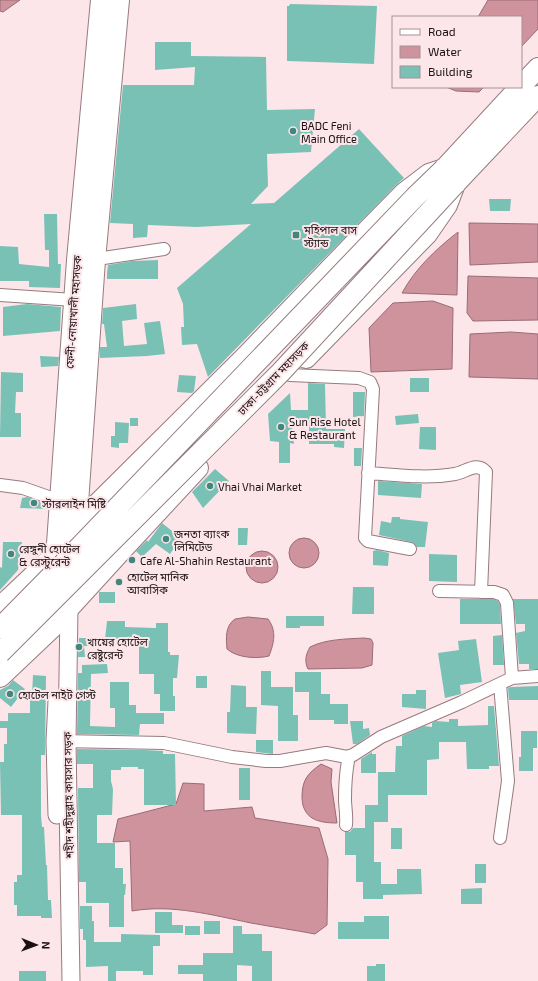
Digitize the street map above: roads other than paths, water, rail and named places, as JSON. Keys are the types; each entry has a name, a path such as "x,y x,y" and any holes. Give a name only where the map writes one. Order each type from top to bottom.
{"highway":[{"name":"ফেনী-নোয়াখালী মহাসড়ক","path":"69,608 76,531 86,260 101,0"},
{"name":"ফেনী-নোয়াখালী মহাসড়ক","path":"56,624 56,554 74,300 86,260 119,0"},
{"name":"ঢাকা-চট্টগ্রাম মহাসড়ক","path":"522,86 538,68"},
{"name":"ঢাকা-চট্টগ্রাম মহাসড়ক","path":"0,653 281,372 449,176 520,88"},
{"name":"ঢাকা-চট্টগ্রাম মহাসড়ক","path":"0,628 75,552 415,197 449,176 538,96"},
{"path":"0,607 56,554 76,531 87,514 245,357 404,193 429,174 449,176 448,205 427,234 210,455 56,624 0,677"}],"main road":[{"name":"শহীদ শহীদুল্লাহ কায়সার সড়ক","path":"62,981 61,741 69,608"},
{"name":"শহীদ শহীদুল্লাহ কায়সার সড়ক","path":"56,624 71,981"}],"street":[{"path":"86,260 164,249"},
{"path":"0,295 74,300"},
{"path":"290,375 359,378 370,382 373,389 365,538 368,541 410,549"},
{"path":"368,473 428,476 457,474 471,468 479,467 484,469 486,472 481,592"},
{"path":"0,485 23,488 60,501"},
{"path":"439,591 494,592 503,595 507,603 512,678"},
{"path":"61,741 164,743 232,757 266,761 280,761 326,753 336,756 349,756 381,737 512,678 538,676"},
{"path":"500,684 508,781 500,838"},
{"path":"346,825 345,783 349,756"}],"water":[{"path":"0,0 20,0 3,12 0,11"},
{"path":"488,0 538,0 538,29 522,46 522,16 479,16"},
{"path":"448,88 483,88 479,92 456,91"},
{"path":"469,223 538,224 538,262 470,265"},
{"path":"458,232 457,295 402,293 413,276 427,260"},
{"path":"468,276 538,278 538,320 473,321 467,313"},
{"path":"433,301 453,308 452,369 371,372 369,328 393,303"},
{"path":"511,332 538,334 538,379 469,377 470,334"},
{"path":"304,538 315,542 319,553 315,564 304,568 293,564 289,553 293,542"},
{"path":"259,551 265,551 275,558 278,567 277,573 271,580 265,583 259,583 249,576 246,570 246,564 253,554"},
{"path":"248,617 268,619 271,624 274,637 269,656 247,657 231,652 227,649 226,637 229,625 235,619"},
{"path":"364,638 371,639 373,643 372,665 362,668 308,669 306,658 310,647 329,641"},
{"path":"321,764 332,769 331,782 337,823 318,821 305,811 303,805 302,792 304,782 309,774"},
{"path":"183,783 204,784 204,811 252,807 255,818 319,828 328,859 327,925 315,934 192,911 147,909 132,911 130,841 113,842 118,819 176,804"}],"place":[{"name":"BADC Feni Main Office","path":"293,131"},
{"name":"মহিপাল বাস স্ট্যান্ড","path":"296,235"},
{"name":"Sun Rise Hotel & Restaurant","path":"281,427"},
{"name":"Vhai Vhai Market","path":"210,486"},
{"name":"স্টারলাইন মিষ্টি","path":"34,503"},
{"name":"জনতা ব্যাংক লিমিটেড","path":"166,539"},
{"name":"রেঙ্গুনী হোটেল & রেস্টুরেন্ট","path":"11,554"},
{"name":"Cafe Al-Shahin Restaurant","path":"132,560"},
{"name":"হোটেল মানিক আবাসিক","path":"119,582"},
{"name":"খায়ের হোটেল রেষ্টুরেন্ট","path":"79,647"},
{"name":"হোটেল নাইট গেস্ট","path":"10,694"}]}
